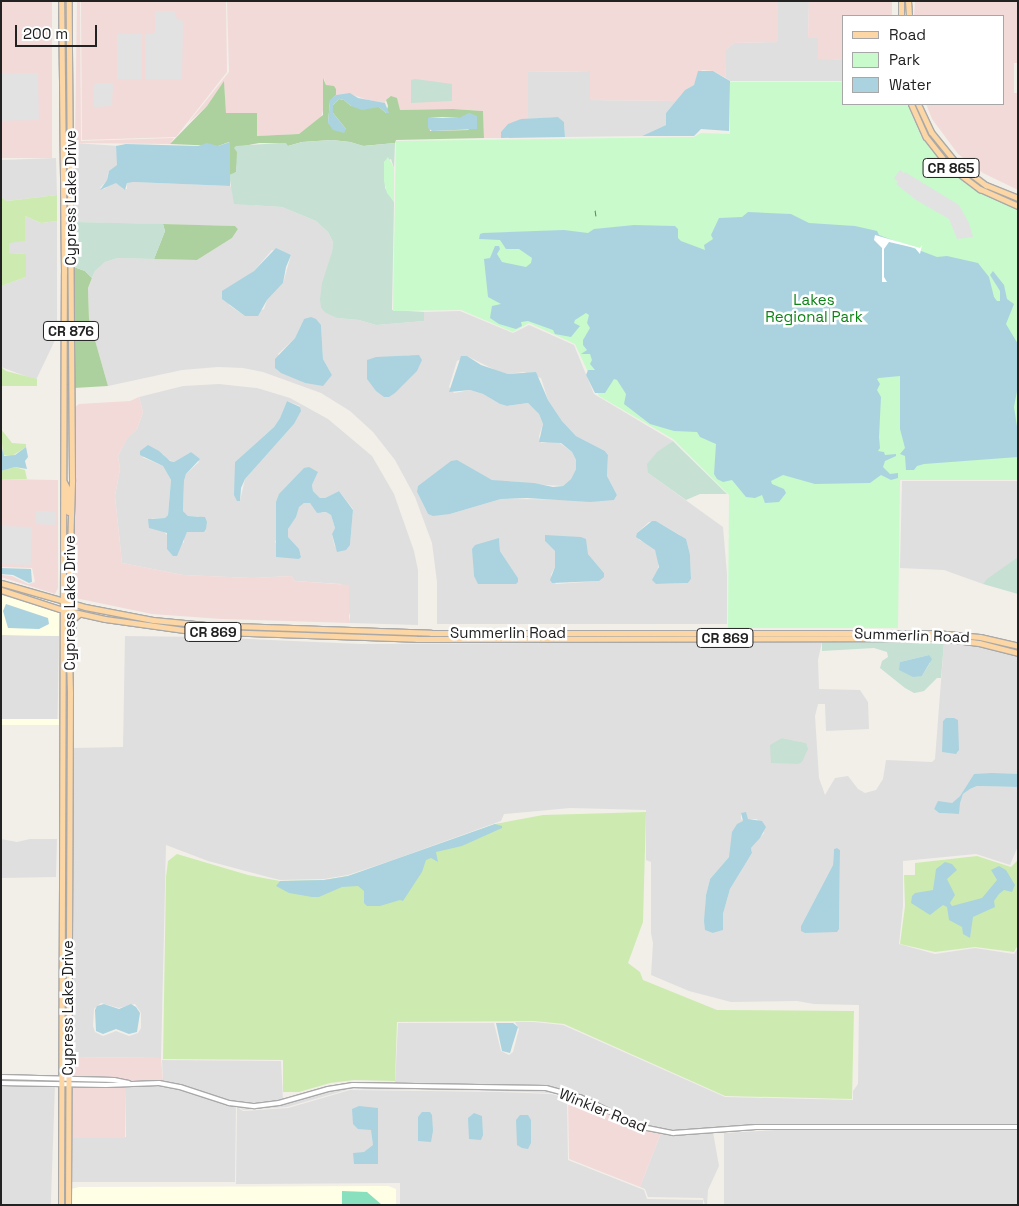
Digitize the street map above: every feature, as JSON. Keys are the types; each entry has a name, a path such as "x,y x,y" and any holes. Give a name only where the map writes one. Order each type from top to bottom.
{"main road":[{"name":"Cypress Lake Drive","path":"61,1 64,272 61,1205"},
{"path":"901,1 901,15"},
{"path":"908,15 910,1"},
{"name":"Cypress Lake Drive","path":"68,1205 70,2"},
{"name":"CR 865","path":"911,105 926,138 949,166 980,189 1018,206"},
{"name":"CR 865","path":"918,105 931,132 955,162 982,183 1018,198"},
{"path":"64,272 67,276 68,295 71,301"},
{"path":"63,480 67,488 70,517"},
{"name":"Summerlin Road","path":"1,583 69,604 153,620 191,624 425,633 960,634 1018,646"},
{"name":"Summerlin Road","path":"1,590 80,614 138,625 191,631 371,638 889,638 959,640 1018,652"},
{"path":"69,650 73,619 80,614"},
{"path":"889,638 906,636 953,637 960,634"}],"street":[{"name":"Winkler Road","path":"1,1076 61,1082"},
{"name":"Winkler Road","path":"1,1083 114,1080 133,1084 173,1085 229,1103 252,1106 279,1103 328,1089 347,1086 546,1088 573,1094 642,1127 673,1133 756,1127 1018,1127"}],"shaded area":[{"path":"1,1 52,1 52,158 1,158"},
{"path":"77,1 80,1 81,141 174,138 170,144 75,143"},
{"path":"81,1 226,1 227,72 176,137 82,140"},
{"path":"227,1 778,1 778,42 734,43 725,51 726,78 713,71 702,70 698,74 694,85 685,90 676,101 590,100 590,71 528,72 528,119 521,119 501,132 501,138 484,138 483,111 453,109 400,110 386,100 385,103 350,94 336,95 336,89 326,85 324,78 324,106 321,118 299,134 257,136 226,114 224,82 207,106 188,123 229,72"},
{"path":"778,1 809,1 808,38 819,38 832,59 842,60 842,81 730,81 726,78 724,51 734,43 778,42"},
{"path":"809,1 892,1 892,15 842,15 842,60 818,59 818,38 808,38"},
{"path":"915,1 1018,1 1018,63 1014,63 1014,93 1018,93 1018,190 983,173 958,154 932,119 926,105 1004,105 1004,15 914,15"},
{"path":"155,11 174,11 177,19 183,21 182,79 145,79 145,34 153,34 155,32"},
{"path":"117,34 142,34 142,79 117,79"},
{"path":"590,71 590,100 676,101 666,113 666,125 642,136 565,137 564,122 558,117 528,119 528,72"},
{"path":"38,73 39,120 2,121 1,74"},
{"path":"411,80 452,84 452,101 411,103"},
{"path":"97,83 113,83 112,106 94,107 94,85"},
{"path":"332,140 364,146 395,143 394,168 391,159 384,162 385,188 394,202 392,310 424,312 424,321 376,325 359,320 337,318 326,313 321,308 320,299 322,283 332,252 333,242 328,232 316,221 282,207 234,204 229,175 236,172 237,152 234,148 236,146 286,143 288,146 302,142"},
{"path":"75,143 119,146 116,146 118,165 108,173 107,180 100,188 104,189 116,182 123,189 127,189 127,182 230,186 252,205 282,207 316,221 328,232 333,242 331,262 321,292 321,308 337,318 359,320 376,325 424,321 424,312 460,311 513,333 529,325 574,345 594,394 673,441 657,453 648,473 723,527 727,574 727,624 437,624 437,582 432,543 415,497 395,460 373,432 350,411 321,393 263,372 243,368 218,367 182,370 108,386 89,319 88,288 95,271 105,262 118,258 197,260 232,238 238,229 235,226 74,222","holes":["272,250 291,255 283,283 267,300 264,309 245,316 229,305 243,279 254,271","304,319 321,325 323,359 332,375 305,383 293,377 278,354 295,338","410,355 389,397 394,358","467,356 497,371 508,374 524,372 541,378 548,400 562,421 576,436 605,451 608,455 607,476 617,495 614,500 501,499 450,514 428,514 417,492 481,475 492,480 510,483 563,486 571,479 576,469 576,460 572,452 557,441 541,443 539,436 543,424 539,414 528,403 507,406 470,390 454,393 449,387 457,361","656,521 680,535 690,555 691,579 688,583 656,584 659,560 651,545 639,540 637,533 649,522","499,539 500,551 518,578 474,576 473,549","545,541 588,554 604,573 599,581 556,584 551,575 555,567 555,551"]},
{"path":"56,158 57,195 7,201 1,197 1,160"},
{"path":"900,170 959,205 969,223 973,237 957,239 949,219 916,200 896,184 898,182 894,178"},
{"path":"25,216 41,223 57,221 57,336 36,380 1,367 1,286 26,277 26,254 9,253 9,242"},
{"path":"75,222 163,224 165,231 154,259 118,258 105,262 95,271 92,278 85,271 74,267"},
{"path":"219,384 257,388 290,398 328,419 372,456 394,494 414,551 418,570 418,625 349,623 350,616 341,584 295,581 291,576 252,578 183,575 122,563 115,496 120,469 118,456 127,438 137,429 140,421 143,412 139,397 183,386","holes":["287,401 300,406 294,424 245,479 240,501 235,462 274,427","191,452 199,462 186,474 183,511 188,516 199,516 203,532 187,532 184,537 184,543 168,536 151,518 165,518 168,515 171,480 163,466 142,457 163,454 165,458 174,462","318,472 312,485 313,491 320,498 325,498 339,491 353,509 350,545 335,547 332,535 335,528 331,515 326,512 322,513 310,503 304,503 299,506 288,529 288,537 301,555 299,559 275,542"]},
{"path":"139,397 143,412 140,421 137,429 127,439 118,456 120,469 115,496 122,563 183,575 252,578 291,576 295,581 349,585 349,623 221,619 152,614 75,598 72,512 74,408 79,404 130,401"},
{"path":"673,441 727,494 700,494 686,500 648,473 647,464 657,452"},
{"path":"1,479 58,480 58,588 55,594 1,577 1,575 12,576 28,584 35,582 32,568 1,567"},
{"path":"902,481 1018,481 1018,557 983,584 944,570 900,568"},
{"path":"36,511 56,512 55,525 35,524"},
{"path":"1,526 32,527 31,565 1,564"},
{"path":"1018,557 1018,594 983,584 987,579"},
{"path":"1,595 59,613 59,636 1,635"},
{"path":"1,635 59,636 58,720 1,719"},
{"path":"125,636 203,637 361,644 822,642 818,660 819,689 860,690 868,702 869,729 826,731 825,704 818,704 815,716 819,778 825,795 835,778 848,776 858,789 865,793 876,790 883,779 886,760 932,762 935,759 944,642 978,646 1018,656 1018,774 974,774 960,796 952,803 937,804 934,809 939,813 959,814 959,803 963,794 977,786 1018,787 1018,846 1010,865 976,854 903,861 903,906 899,944 935,954 975,948 1014,954 1018,948 1018,1125 756,1125 673,1132 642,1125 578,1094 552,1088 395,1084 398,1023 494,1023 501,1051 509,1055 513,1052 519,1029 515,1022 534,1022 563,1025 725,1097 853,1100 853,1091 858,1084 859,1005 814,1004 797,1001 731,1002 689,991 651,975 653,943 651,933 651,862 646,860 646,810 570,808 504,814 501,821 348,875 324,879 280,880 208,861 166,845 161,1058 71,1057 72,748 123,747","holes":["947,718 958,720 958,753 943,729 943,721","782,738 805,743 771,762","741,813 748,819 757,819 764,833 751,848 752,853 730,889 723,914 722,930 713,933 705,912 706,895 710,879 729,857 744,821 741,819","837,848 840,850 839,929 801,926 833,865 834,849","101,1003 119,1008 135,1004 141,1013 141,1028 138,1033 129,1036 116,1031 103,1036 95,1032 93,1026 94,1009"]},
{"path":"914,640 944,642 941,678 937,678 924,691 914,693 880,668 882,661 888,657 887,652 874,648 822,651 822,642","holes":["929,655 930,663 922,676 916,676 900,662"]},
{"path":"1,719 59,719 59,725 1,725"},
{"path":"782,738 806,743 808,749 802,762 798,764 771,763 770,745"},
{"path":"1,839 17,842 30,839 57,839 56,877 1,878"},
{"path":"71,1057 161,1058 163,1081 132,1082 116,1079 71,1077"},
{"path":"162,1060 281,1061 283,1101 245,1104 163,1082"},
{"path":"1,1084 55,1086 51,1205 1,1205"},
{"path":"70,1086 125,1086 125,1138 70,1138"},
{"path":"125,1086 172,1086 236,1106 235,1182 71,1182 70,1138 126,1137"},
{"path":"353,1087 537,1089 564,1093 564,1096 551,1093 500,1091 350,1089 287,1107 243,1110 238,1106 271,1106 329,1090"},
{"path":"350,1090 500,1092 551,1094 567,1098 568,1160 644,1190 647,1199 703,1200 703,1205 400,1205 400,1183 236,1184 237,1107 243,1111 288,1108"},
{"path":"564,1093 635,1126 661,1133 640,1187 569,1159 568,1098"},
{"path":"1018,1129 1018,1205 724,1205 724,1133 776,1130"},
{"path":"713,1132 719,1166 708,1190 707,1205 705,1205 703,1198 648,1197 645,1189 640,1187 661,1133 683,1135"},
{"path":"388,1186 396,1189 396,1205 71,1205 71,1189 79,1187"}],"green space":[{"path":"323,78 326,85 334,86 336,89 336,95 330,101 328,123 346,129 333,113 333,105 339,99 344,100 351,106 379,107 386,113 388,106 386,100 391,96 397,98 400,110 453,109 483,111 484,138 396,140 395,143 363,146 332,140 302,142 288,146 279,143 259,143 239,147 236,172 233,175 229,175 229,142 218,146 170,144 207,106 224,81 226,113 257,113 257,136 299,134 323,115","holes":["428,118 460,118 469,130 430,131"]},
{"name":"Lakes Regional Park","path":"730,82 842,82 842,105 907,105 922,138 944,166 972,188 1018,210 1018,480 900,480 898,628 728,628 729,495 673,439 599,396 575,344 529,323 513,332 461,310 393,311 396,141 694,137 701,133 730,134"},
{"path":"388,157 394,168 394,202 387,193 384,181 384,162"},
{"path":"57,195 57,221 41,223 25,216 25,241 9,243 9,253 26,254 26,277 1,286 1,197 7,201"},
{"path":"163,224 235,226 238,229 232,238 197,260 154,259 165,231"},
{"path":"74,267 85,271 92,278 88,288 89,319 108,386 74,388"},
{"path":"1,367 6,371 37,379 37,386 1,386"},
{"path":"1,429 12,443 26,444 26,447 12,456 3,455"},
{"path":"15,467 25,470 27,479 1,479 1,471"},
{"path":"646,812 643,922 628,963 640,972 643,980 717,1010 854,1011 852,1099 725,1096 564,1024 534,1021 397,1022 395,1081 354,1080 330,1083 299,1092 283,1092 283,1060 163,1059 166,877 168,861 177,854 248,875 280,881 324,880 348,876 391,862 495,824 543,815"},
{"path":"977,856 1011,867 1018,860 1018,945 1014,952 975,947 935,952 900,944 905,906 904,875 915,875 915,863"},
{"path":"342,1191 367,1192 382,1205 342,1205"}],"water":[{"path":"698,71 713,71 730,81 729,131 701,129 694,136 642,136 666,125 666,113 685,90 694,85"},
{"path":"350,93 358,98 385,103 389,113 386,113 379,107 362,110 339,99 333,105 333,113 346,129 344,133 333,130 328,123 330,100 336,95"},
{"path":"469,113 477,116 477,129 432,131 428,128 428,118 459,118"},
{"path":"558,117 564,122 565,137 501,138 501,132 508,124 521,119"},
{"path":"230,142 230,186 133,182 127,183 125,190 116,183 100,190 107,180 109,171 117,165 116,146 126,144 198,146 207,143 218,146"},
{"path":"748,212 791,214 809,223 855,226 877,231 879,235 937,257 947,256 978,263 989,277 994,297 997,301 1000,301 1000,291 990,275 993,271 1004,285 1007,299 1014,304 1006,324 1018,344 1017,391 1014,407 1018,433 1018,457 924,464 917,466 914,470 906,470 905,456 900,454 905,448 900,429 900,376 879,378 877,379 880,384 877,390 881,397 880,448 878,451 884,452 885,455 896,454 896,456 885,461 883,467 890,474 898,473 898,478 891,480 881,475 870,483 815,484 783,475 771,481 772,484 784,489 786,493 779,502 765,503 762,495 755,498 746,497 732,480 723,482 717,479 714,474 716,444 700,437 697,432 674,431 650,424 624,404 626,394 617,380 614,379 605,393 595,393 586,375 588,370 595,370 590,364 592,360 590,354 581,354 587,350 583,345 583,340 590,328 587,323 589,315 586,313 575,320 574,323 580,326 571,337 555,334 553,330 528,321 521,322 522,326 516,329 499,324 490,318 492,306 501,304 488,297 484,259 490,258 495,246 499,246 500,249 497,254 502,262 526,267 531,263 532,258 519,249 506,249 500,240 479,239 480,234 564,230 588,233 594,229 634,225 675,226 678,229 678,238 681,241 705,250 704,245 713,239 711,235 719,218 742,217"},
{"path":"276,248 291,255 286,267 283,283 267,300 258,316 245,316 222,299 222,291 254,271"},
{"path":"311,317 316,319 321,325 323,359 332,375 323,386 305,383 281,373 275,368 275,359 295,338 304,319"},
{"path":"419,355 422,360 417,371 389,397 384,397 376,391 367,379 367,360 376,357"},
{"path":"461,356 467,356 481,365 508,374 536,372 548,400 562,421 576,436 605,451 608,455 607,476 617,495 614,500 590,502 527,498 501,499 450,514 433,516 428,514 417,492 418,486 451,461 457,460 492,480 534,483 553,487 563,486 571,479 576,469 576,460 572,452 561,443 539,442 543,424 539,414 528,403 507,406 470,390 449,392"},
{"path":"287,401 300,407 301,411 294,424 245,479 241,488 240,501 237,501 234,495 235,462 274,427"},
{"path":"1,445 4,456 15,455 26,447 28,457 25,461 27,469 15,467 1,471"},
{"path":"148,445 159,451 170,461 174,462 191,452 200,459 186,474 183,511 188,516 205,517 207,522 206,529 204,532 187,532 177,556 173,556 167,549 167,533 149,528 148,519 165,518 168,515 171,480 163,466 140,455 140,451"},
{"path":"309,467 318,472 312,485 313,491 320,498 325,498 339,491 353,510 350,545 346,550 337,552 332,534 335,528 331,515 326,512 317,513 310,503 304,503 299,507 296,517 288,529 288,537 299,549 301,557 299,559 276,557 276,502 279,494 304,468"},
{"path":"652,521 656,521 686,539 690,555 691,579 688,583 656,584 652,580 659,567 655,550 636,537 637,533"},
{"path":"545,535 581,537 586,539 588,554 604,573 604,577 599,581 552,583 550,580 555,567 555,551 545,541"},
{"path":"499,538 500,551 518,578 518,582 516,584 478,584 474,576 472,549 475,545"},
{"path":"1,568 31,569 32,582 29,583 13,575 1,574"},
{"path":"6,604 48,618 49,624 39,629 8,628 3,611"},
{"path":"929,655 932,659 922,676 913,677 899,670 900,662"},
{"path":"946,718 958,720 959,750 956,754 942,752 943,721"},
{"path":"974,774 1018,774 1018,787 977,786 963,794 959,814 939,813 934,809 938,801 952,803 960,796"},
{"path":"746,812 748,819 762,821 766,827 760,838 751,848 752,853 730,889 723,914 723,930 713,933 705,930 704,921 706,895 710,879 729,857 732,832 737,824 743,821 741,813"},
{"path":"495,824 502,826 502,828 462,846 436,852 438,862 431,858 426,860 422,872 403,901 400,900 380,906 367,906 364,903 364,891 358,886 342,887 319,897 312,897 289,893 276,886 280,881 324,880 348,876"},
{"path":"834,849 840,850 839,929 837,932 805,933 801,931 801,926 833,865"},
{"path":"945,862 952,864 957,870 947,879 955,895 950,903 952,906 982,898 997,880 991,870 999,866 1006,870 1015,885 1012,892 1004,890 999,894 994,901 995,907 973,917 970,938 963,934 962,927 949,920 947,907 943,905 930,915 911,903 912,896 915,893 933,890 936,869"},
{"path":"104,1004 119,1009 131,1004 136,1007 140,1013 137,1032 129,1034 116,1029 103,1034 96,1031 95,1010 97,1006"},
{"path":"496,1023 513,1023 518,1027 510,1053 502,1051"},
{"path":"359,1106 378,1108 378,1164 354,1164 353,1153 364,1152 373,1145 371,1130 358,1129 353,1124 352,1109"},
{"path":"422,1112 430,1112 432,1115 433,1131 431,1142 418,1141 418,1117"},
{"path":"474,1113 482,1116 483,1135 481,1140 469,1139 468,1118"},
{"path":"520,1115 528,1115 531,1120 531,1143 528,1149 517,1145 516,1120"}],"pier":[{"path":"875,235 920,248 922,245 920,254 915,248 889,242 884,249 884,277 887,282 882,282 882,248 874,240"}],"railway":[{"path":"595,210 596,216"}]}
